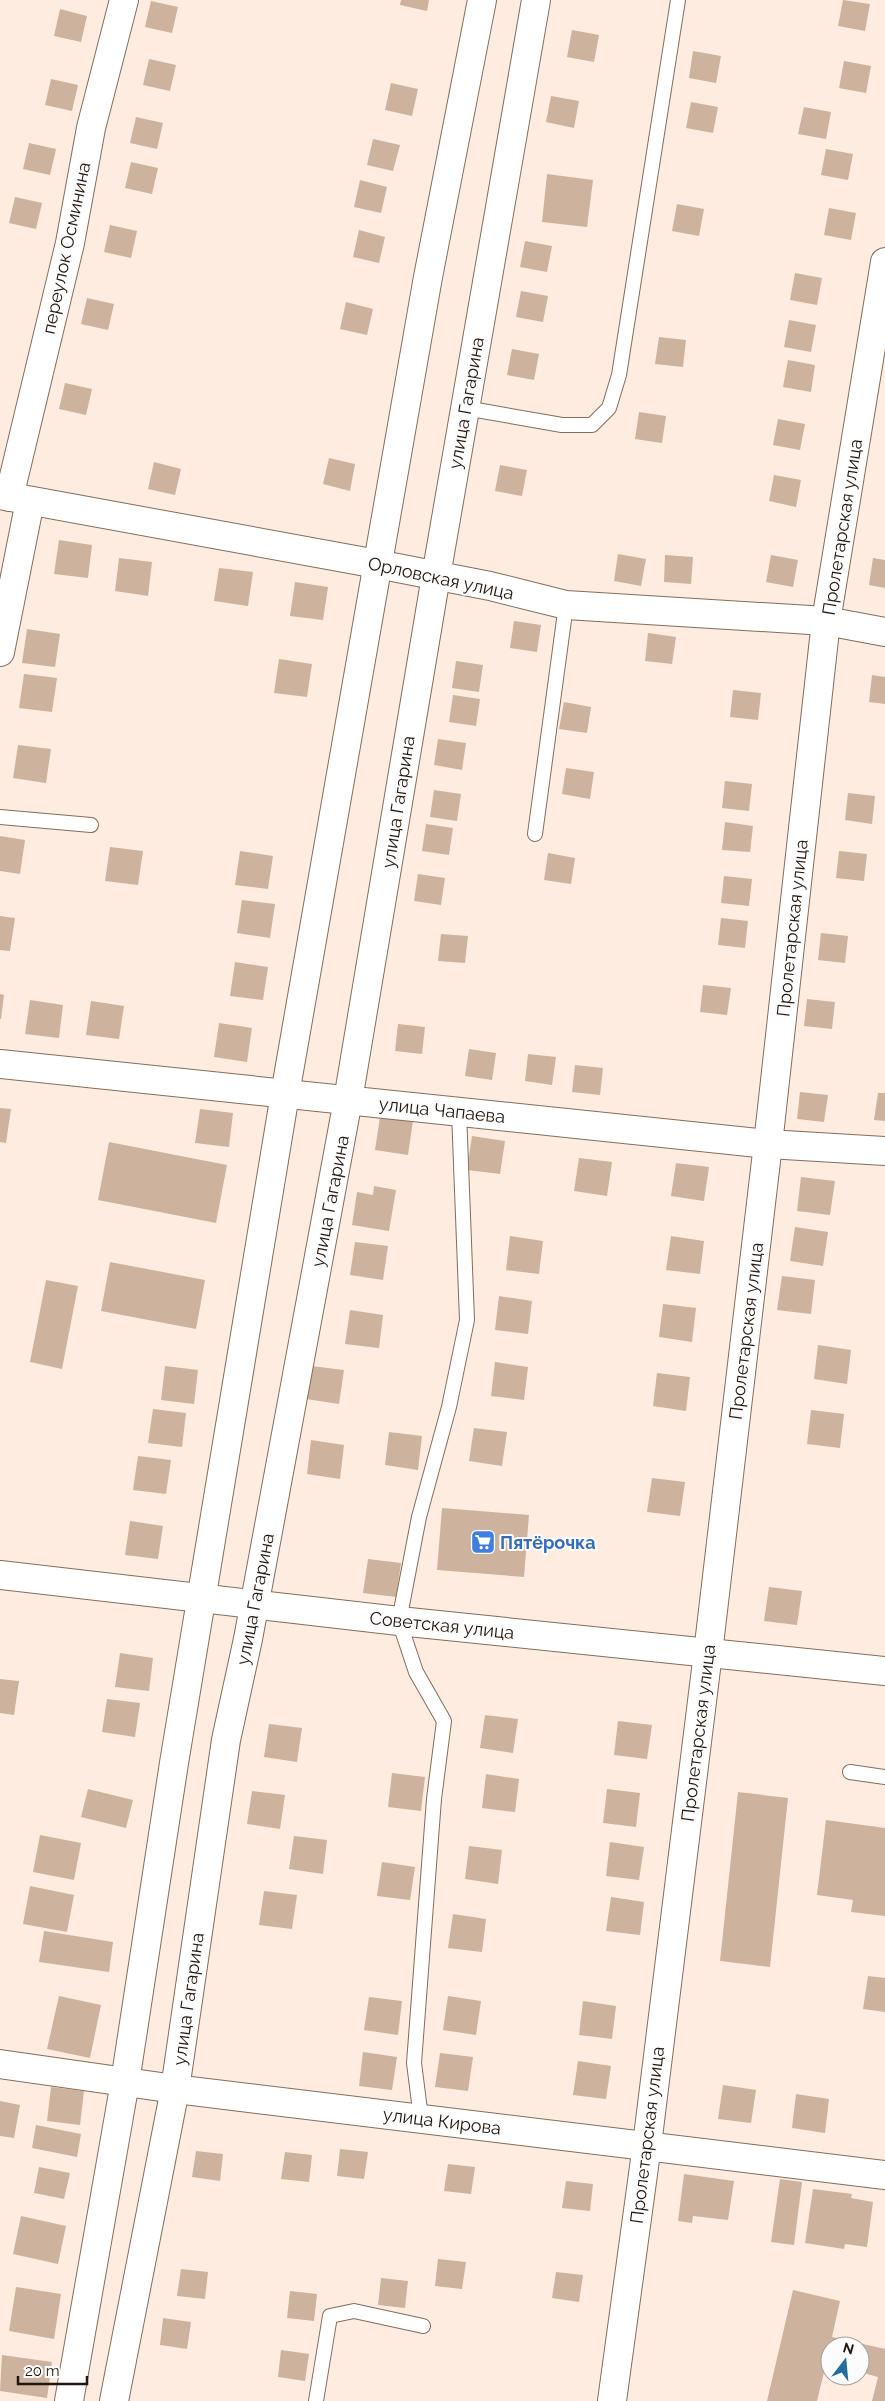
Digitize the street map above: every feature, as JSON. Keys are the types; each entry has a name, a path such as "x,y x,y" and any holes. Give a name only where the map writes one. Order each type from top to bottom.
{"street":[{"name":"переулок Осминина","path":"0,652 13,498 70,243 91,128 124,0"},
{"path":"69,2401 126,2082 201,1599 285,1094 428,277 482,0"},
{"name":"улица Гагарина","path":"114,2401 175,2089 226,1740 254,1604 348,1100 436,576 536,0"},
{"name":"Пролетарская улица","path":"612,2401 647,2145 708,1653 768,1144 826,620 885,262"},
{"name":"Орловская улица","path":"13,498 377,564 490,586 566,605 826,620 885,632"},
{"name":"улица Чапаева","path":"0,1064 768,1144 885,1151"},
{"name":"Советская улица","path":"0,1575 399,1621 885,1671"},
{"name":"улица Кирова","path":"0,2064 175,2089 885,2175"}],"lane":[{"path":"465,408 572,425 592,425 609,408 619,375 678,0"},
{"path":"535,834 566,605"},
{"path":"0,817 91,825"},
{"path":"421,2118 414,2063 434,1799 444,1721 416,1672 399,1621 418,1517 449,1407 467,1320 459,1112"},
{"path":"850,1772 885,1777"},
{"path":"316,2401 330,2316 354,2312 423,2326"}],"building":[{"path":"401,0 429,0 427,11 400,5"},
{"path":"843,0 870,4 865,31 838,26"},
{"path":"151,1 178,7 172,33 145,27"},
{"path":"60,9 87,16 81,42 54,36"},
{"path":"572,30 599,35 594,62 567,57"},
{"path":"693,51 721,56 716,83 689,78"},
{"path":"149,59 176,65 170,91 143,85"},
{"path":"844,61 871,66 866,93 839,88"},
{"path":"51,79 78,85 72,111 45,105"},
{"path":"391,83 418,89 412,116 385,110"},
{"path":"551,96 579,101 574,128 546,122"},
{"path":"691,102 718,107 713,133 686,128"},
{"path":"804,107 831,112 826,139 798,134"},
{"path":"136,117 163,123 157,149 130,143"},
{"path":"373,139 400,145 393,171 367,165"},
{"path":"29,143 56,149 50,175 23,169"},
{"path":"826,149 853,154 848,180 821,175"},
{"path":"131,162 158,168 152,194 125,188"},
{"path":"547,174 593,180 587,227 542,222"},
{"path":"360,180 387,187 381,213 354,207"},
{"path":"15,197 42,203 36,229 9,223"},
{"path":"677,204 704,209 699,236 672,231"},
{"path":"829,208 856,213 851,240 824,235"},
{"path":"110,225 137,231 131,258 104,252"},
{"path":"359,230 385,237 379,263 353,257"},
{"path":"525,241 552,246 547,272 520,267"},
{"path":"795,273 822,278 817,305 790,300"},
{"path":"521,291 548,296 543,322 516,317"},
{"path":"87,298 114,304 108,330 81,324"},
{"path":"346,302 373,309 367,335 340,329"},
{"path":"789,320 816,325 811,352 784,347"},
{"path":"659,337 686,340 683,367 655,364"},
{"path":"512,349 539,354 534,380 507,375"},
{"path":"788,360 815,365 811,392 783,387"},
{"path":"65,383 92,389 86,415 59,409"},
{"path":"639,412 666,416 662,443 635,439"},
{"path":"778,419 805,424 800,450 773,445"},
{"path":"329,458 355,464 350,491 323,484"},
{"path":"154,462 181,469 175,495 148,489"},
{"path":"500,465 527,470 522,496 495,491"},
{"path":"774,475 801,480 796,507 769,501"},
{"path":"59,540 92,545 88,578 54,574"},
{"path":"618,554 646,559 641,586 614,581"},
{"path":"665,555 693,557 691,584 664,582"},
{"path":"771,555 798,560 793,587 766,582"},
{"path":"119,558 152,562 148,596 115,591"},
{"path":"873,558 885,560 885,588 869,585"},
{"path":"219,568 253,572 248,606 214,601"},
{"path":"295,582 328,587 323,620 290,616"},
{"path":"514,621 541,625 537,652 510,648"},
{"path":"27,629 60,634 55,667 22,663"},
{"path":"648,633 676,637 672,664 645,661"},
{"path":"279,659 312,664 307,697 274,693"},
{"path":"456,661 483,665 479,692 452,688"},
{"path":"24,674 57,678 52,712 19,708"},
{"path":"872,675 885,677 885,704 869,702"},
{"path":"733,690 761,693 758,720 730,717"},
{"path":"453,695 480,699 476,726 449,722"},
{"path":"564,702 591,707 587,733 559,729"},
{"path":"438,739 466,743 462,770 434,765"},
{"path":"18,745 51,749 46,783 13,778"},
{"path":"566,768 594,772 590,799 562,794"},
{"path":"725,781 752,784 749,811 722,808"},
{"path":"434,790 461,794 457,821 430,817"},
{"path":"848,793 875,796 872,824 845,820"},
{"path":"725,822 753,826 750,852 722,850"},
{"path":"426,824 453,828 449,855 422,851"},
{"path":"0,836 25,840 20,874 0,871"},
{"path":"110,847 143,851 138,885 105,881"},
{"path":"240,851 273,856 268,889 235,885"},
{"path":"839,851 867,854 864,881 836,878"},
{"path":"548,853 575,858 571,884 544,880"},
{"path":"418,874 445,878 441,905 414,901"},
{"path":"724,876 752,879 749,906 721,903"},
{"path":"242,900 275,904 270,938 237,933"},
{"path":"0,916 15,918 10,951 0,950"},
{"path":"721,918 748,921 745,948 718,945"},
{"path":"821,933 848,936 845,963 818,960"},
{"path":"441,934 468,936 465,963 438,961"},
{"path":"235,962 268,967 263,1000 230,996"},
{"path":"703,985 731,988 727,1015 700,1012"},
{"path":"0,994 4,995 1,1019 0,1019"},
{"path":"807,999 835,1002 832,1029 804,1026"},
{"path":"30,1000 63,1005 59,1038 25,1034"},
{"path":"91,1001 124,1006 119,1039 86,1035"},
{"path":"219,1023 252,1028 247,1062 214,1057"},
{"path":"398,1024 425,1027 422,1054 395,1051"},
{"path":"469,1049 496,1053 492,1080 465,1076"},
{"path":"528,1054 556,1057 552,1085 525,1081"},
{"path":"575,1065 603,1068 600,1095 572,1092"},
{"path":"800,1092 828,1095 824,1122 797,1119"},
{"path":"878,1093 885,1093 885,1121 874,1120"},
{"path":"0,1108 11,1109 6,1143 0,1142"},
{"path":"200,1109 233,1113 229,1147 195,1143"},
{"path":"380,1117 413,1121 408,1155 375,1150"},
{"path":"472,1136 505,1141 500,1174 467,1170"},
{"path":"109,1142 227,1165 216,1223 98,1200"},
{"path":"579,1158 612,1162 607,1196 574,1191"},
{"path":"676,1163 709,1167 704,1201 671,1196"},
{"path":"801,1177 835,1181 830,1215 797,1211"},
{"path":"374,1186 396,1190 389,1231 352,1225 357,1192 373,1195"},
{"path":"795,1227 828,1232 823,1266 790,1261"},
{"path":"510,1236 543,1241 539,1274 506,1270"},
{"path":"671,1236 704,1241 700,1274 666,1270"},
{"path":"355,1242 388,1246 383,1280 350,1275"},
{"path":"110,1262 205,1280 196,1329 101,1311"},
{"path":"782,1276 815,1280 811,1314 777,1310"},
{"path":"46,1280 78,1286 62,1369 30,1362"},
{"path":"499,1296 532,1301 528,1334 495,1330"},
{"path":"663,1304 696,1308 692,1342 659,1337"},
{"path":"350,1310 383,1315 379,1348 345,1344"},
{"path":"818,1345 851,1350 847,1384 814,1379"},
{"path":"495,1362 528,1367 524,1400 491,1396"},
{"path":"165,1366 198,1370 194,1404 161,1400"},
{"path":"311,1366 344,1370 339,1404 306,1399"},
{"path":"657,1373 690,1377 686,1411 653,1406"},
{"path":"153,1409 186,1413 182,1447 148,1443"},
{"path":"811,1410 844,1414 840,1448 807,1444"},
{"path":"474,1428 507,1432 502,1466 469,1461"},
{"path":"389,1432 422,1436 418,1470 385,1465"},
{"path":"311,1440 344,1445 340,1479 307,1474"},
{"path":"138,1456 171,1460 166,1494 133,1490"},
{"path":"652,1478 685,1482 680,1516 647,1512"},
{"name":"Пятёрочка","path":"442,1508 529,1515 524,1577 437,1570"},
{"path":"130,1521 163,1526 158,1559 125,1555"},
{"path":"368,1559 401,1563 396,1597 363,1593"},
{"path":"769,1587 802,1591 797,1625 764,1621"},
{"path":"120,1653 153,1658 149,1691 115,1687"},
{"path":"0,1679 19,1681 14,1715 0,1713"},
{"path":"107,1699 140,1703 135,1737 102,1732"},
{"path":"485,1715 518,1719 513,1753 480,1748"},
{"path":"618,1721 652,1725 647,1759 614,1755"},
{"path":"269,1724 302,1728 297,1762 264,1757"},
{"path":"392,1773 425,1777 421,1811 388,1807"},
{"path":"486,1774 519,1779 515,1812 482,1808"},
{"path":"88,1789 133,1800 126,1828 81,1817"},
{"path":"607,1789 640,1793 636,1827 603,1823"},
{"path":"252,1791 285,1795 280,1829 247,1824"},
{"path":"738,1792 788,1798 770,1967 720,1961"},
{"path":"826,1820 885,1828 885,1916 851,1912 853,1900 817,1895"},
{"path":"40,1835 81,1843 74,1880 33,1872"},
{"path":"294,1836 327,1840 323,1874 289,1869"},
{"path":"610,1842 644,1847 639,1880 606,1876"},
{"path":"469,1846 502,1850 498,1884 465,1879"},
{"path":"382,1862 415,1867 410,1900 377,1896"},
{"path":"30,1886 74,1895 67,1932 23,1924"},
{"path":"264,1891 297,1895 292,1929 259,1925"},
{"path":"611,1897 644,1902 640,1935 606,1931"},
{"path":"453,1914 486,1919 482,1952 448,1948"},
{"path":"44,1931 113,1942 109,1972 39,1962"},
{"path":"868,1976 885,1978 885,2012 863,2009"},
{"path":"59,1996 101,2005 90,2058 47,2049"},
{"path":"448,1996 481,2001 476,2035 443,2030"},
{"path":"369,1997 402,2001 398,2035 364,2030"},
{"path":"583,2001 616,2006 612,2039 579,2035"},
{"path":"363,2052 397,2057 392,2090 359,2086"},
{"path":"440,2053 473,2057 468,2091 435,2087"},
{"path":"578,2061 611,2066 606,2099 573,2095"},
{"path":"723,2085 756,2090 751,2123 718,2119"},
{"path":"51,2087 84,2091 80,2125 47,2121"},
{"path":"796,2094 829,2099 825,2133 792,2128"},
{"path":"0,2101 20,2105 14,2138 0,2136"},
{"path":"36,2125 81,2134 77,2157 32,2148"},
{"path":"340,2149 368,2152 364,2179 337,2176"},
{"path":"196,2151 223,2154 220,2181 192,2177"},
{"path":"285,2152 312,2155 309,2182 281,2179"},
{"path":"448,2164 475,2167 471,2194 444,2191"},
{"path":"39,2167 70,2173 64,2199 34,2193"},
{"path":"684,2174 734,2181 728,2220 693,2216 692,2223 678,2221"},
{"path":"780,2179 802,2182 794,2245 771,2242"},
{"path":"566,2181 593,2184 590,2211 562,2208"},
{"path":"813,2189 852,2194 851,2198 873,2202 867,2247 845,2244 844,2249 805,2243"},
{"path":"21,2216 66,2226 58,2264 13,2254"},
{"path":"438,2259 466,2262 462,2289 435,2286"},
{"path":"181,2269 208,2272 205,2299 177,2296"},
{"path":"556,2272 583,2275 579,2302 552,2298"},
{"path":"381,2278 408,2281 405,2308 378,2305"},
{"path":"16,2287 61,2294 54,2339 9,2331"},
{"path":"793,2290 840,2301 832,2336 820,2336 821,2386 817,2401 767,2401"},
{"path":"290,2291 317,2294 314,2321 287,2318"},
{"path":"163,2318 191,2322 187,2349 160,2345"},
{"path":"870,2346 885,2349 885,2401 872,2401 878,2377 870,2375"},
{"path":"281,2350 309,2354 305,2381 278,2377"},
{"path":"2,2355 52,2362 47,2398 0,2391"}],"place":[{"name":"Пятёрочка","path":"483,1542"}]}
